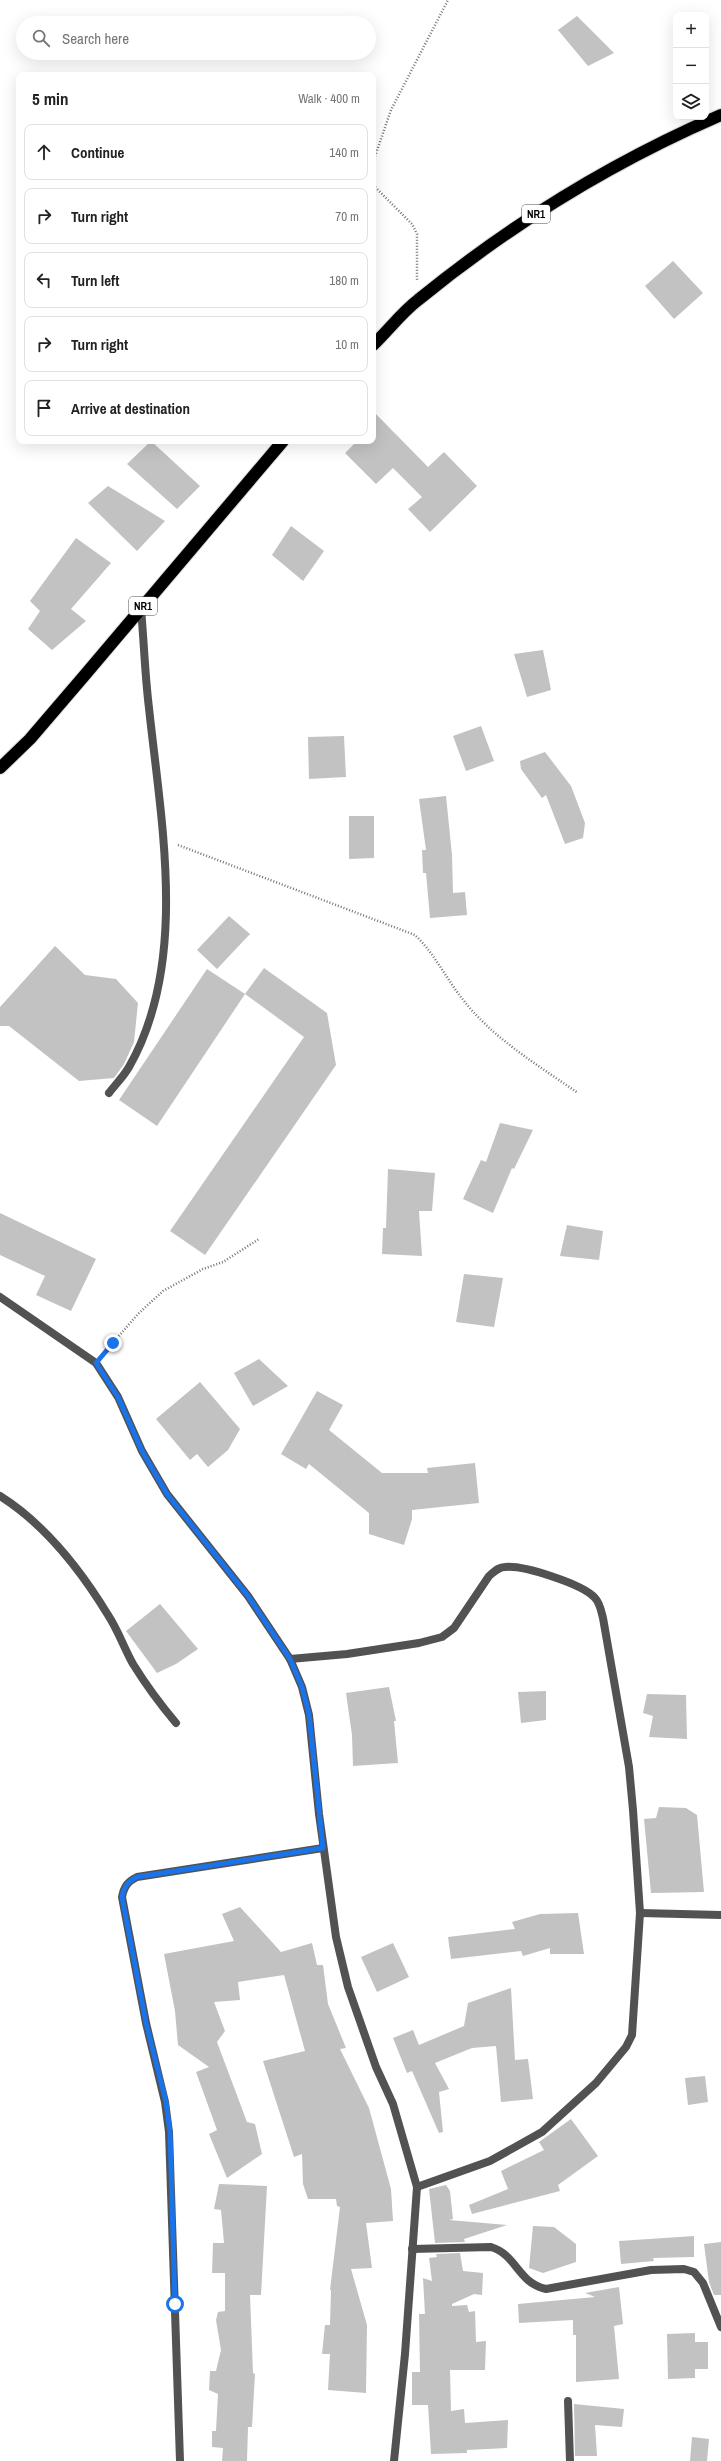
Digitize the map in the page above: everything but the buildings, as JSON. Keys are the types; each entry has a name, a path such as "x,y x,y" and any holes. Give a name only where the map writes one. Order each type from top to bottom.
{"highway":[{"name":"NR1","path":"376,342 417,301 557,200 611,168 721,115"},
{"name":"NR1","path":"0,768 30,739 280,444"}],"street":[{"path":"109,1093 129,1067 152,1012 156,997 166,929 163,840 148,707 141,609"},
{"path":"0,1298 96,1363 118,1397 142,1451 167,1494 248,1596 290,1659 302,1687 309,1714 323,1848 336,1937 348,1987 376,2067 393,2104 417,2187 394,2461"},
{"path":"0,1496 37,1524 62,1550 109,1616 132,1663 150,1691 176,1723"},
{"path":"290,1659 347,1654 419,1643 442,1637 454,1628 489,1576 496,1570 505,1567 521,1568 553,1578 590,1594 598,1602 603,1618 620,1727 629,1767 640,1913 632,2035 626,2047 596,2083 542,2132 490,2161 417,2187"},
{"path":"180,2461 170,2132 166,2102 146,2023 122,1897 124,1888 129,1881 137,1877 323,1848"},
{"path":"640,1913 721,1915"},
{"path":"412,2249 491,2248 502,2250 527,2281 535,2287 546,2289 651,2270 684,2269 694,2272 703,2283 721,2327"},
{"path":"568,2401 570,2461"}],"path":[{"path":"376,153 391,110 448,0"},
{"path":"376,188 412,224 417,234 417,301"},
{"path":"163,840 415,935 424,944 465,1002 484,1021 522,1054 578,1093"},
{"path":"96,1363 138,1314 163,1291 203,1269 223,1262 259,1239"}],"route":[{"path":"113,1343 96,1363 118,1397 142,1451 167,1494 189,1524 248,1596 290,1659 302,1687 309,1714 323,1848 137,1877 129,1881 124,1888 122,1897 146,2023 166,2102 170,2132 175,2304"}]}
